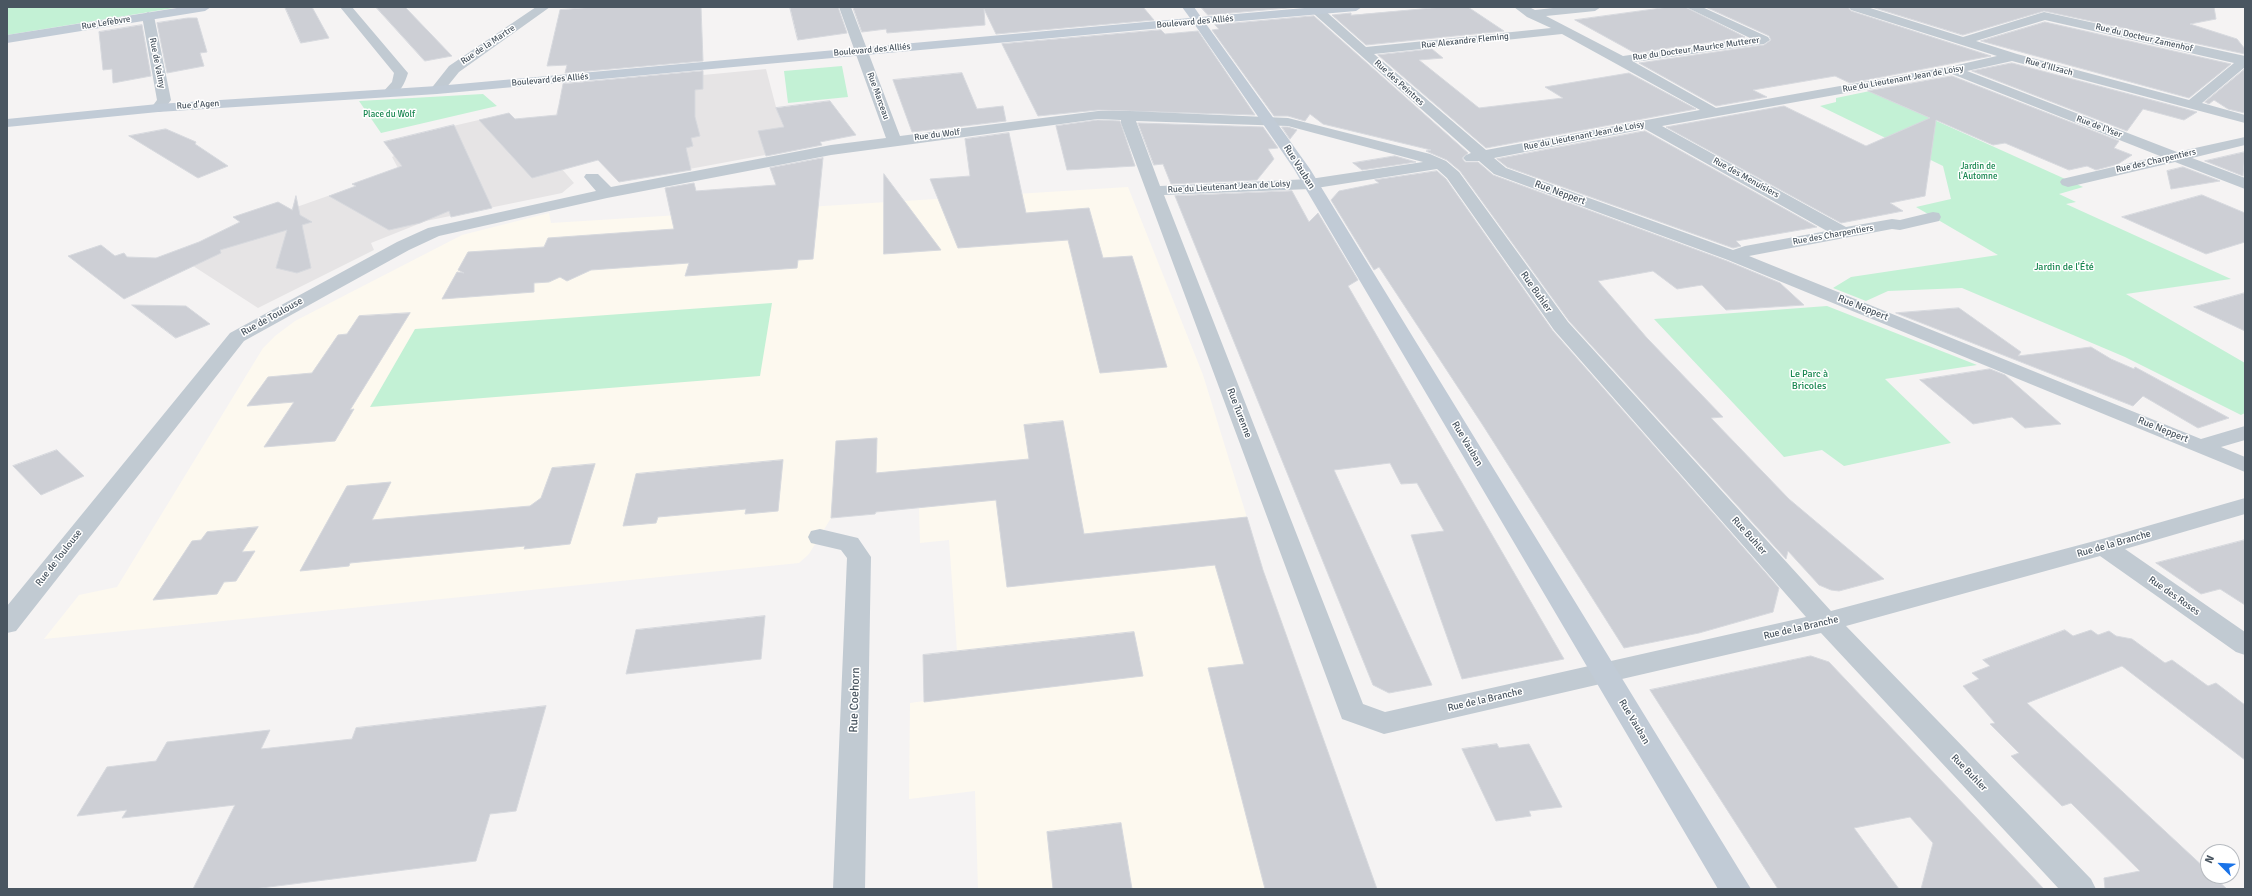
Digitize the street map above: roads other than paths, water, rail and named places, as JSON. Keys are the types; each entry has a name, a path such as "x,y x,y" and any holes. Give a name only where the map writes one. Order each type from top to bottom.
{"main road":[{"name":"Rue Lefèbvre","path":"7,39 205,7"},
{"name":"Rue Vauban","path":"1188,7 1270,122 1310,184 1735,889"},
{"name":"Boulevard des Alliés","path":"389,93 437,90 1356,7"},
{"name":"Rue d'Agen","path":"7,123 158,108 389,93"}],"street":[{"path":"346,7 401,73 398,83 389,93"},
{"name":"Rue de la Martre","path":"437,90 454,69 544,7"},
{"name":"Rue Marceau","path":"845,7 894,140"},
{"path":"1526,10 1595,7"},
{"name":"Rue du Docteur Maurice Mutterer","path":"1621,60 1764,40 1692,7"},
{"name":"Rue d'Illzach","path":"1855,7 2012,57 2245,119"},
{"name":"Rue des Peintres","path":"1318,10 1481,156"},
{"path":"1526,10 1567,30 1713,112"},
{"name":"Rue de Valmy","path":"148,16 164,100 158,108"},
{"name":"Rue du Docteur Zamenhof","path":"1964,41 2044,16 2245,60"},
{"name":"Rue Alexandre Fleming","path":"1363,51 1567,30"},
{"name":"Rue du Lieutenant Jean de Loisy","path":"1154,191 1310,184 1442,164 1713,112 1953,70 2012,57"},
{"path":"2192,105 2245,60"},
{"name":"Rue de l'Yser","path":"1953,70 2245,184"},
{"name":"Rue du Wolf","path":"607,193 831,150 894,140 1098,115 1130,115 1270,122"},
{"name":"Rue Turenne","path":"1130,115 1128,123 1352,711"},
{"path":"1270,122 1288,122 1425,157 1442,164"},
{"name":"Rue des Menuisiers","path":"1648,124 1844,233"},
{"name":"Rue des Charpentiers","path":"2068,182 2174,156 2245,141"},
{"name":"Rue Neppert","path":"1481,156 1500,171 1734,256 2245,465"},
{"name":"Rue Buhler","path":"1442,164 1453,175 1561,326 1826,622 2080,889"},
{"path":"592,177 607,193"},
{"name":"Rue de Toulouse","path":"7,624 230,344 245,330 404,246 434,232 607,193"},
{"name":"Rue des Charpentiers","path":"1734,256 1746,251 1892,224 1900,225 1932,217"},
{"path":"2201,446 2245,433"},
{"name":"Rue de la Branche","path":"1352,711 1384,723 1605,673 1826,622 2104,547 2245,506"},
{"name":"Rue Coehorn","path":"820,537 849,544 859,557 849,889"},
{"name":"Rue des Roses","path":"2104,547 2245,645"}],"park label":[{"name":"Place du Wolf","path":"389,115"},
{"name":"Jardin de l'Automne","path":"1978,172"},
{"name":"Jardin de l'Été","path":"2064,267"},
{"name":"Le Parc à Bricoles","path":"1809,380"}]}
